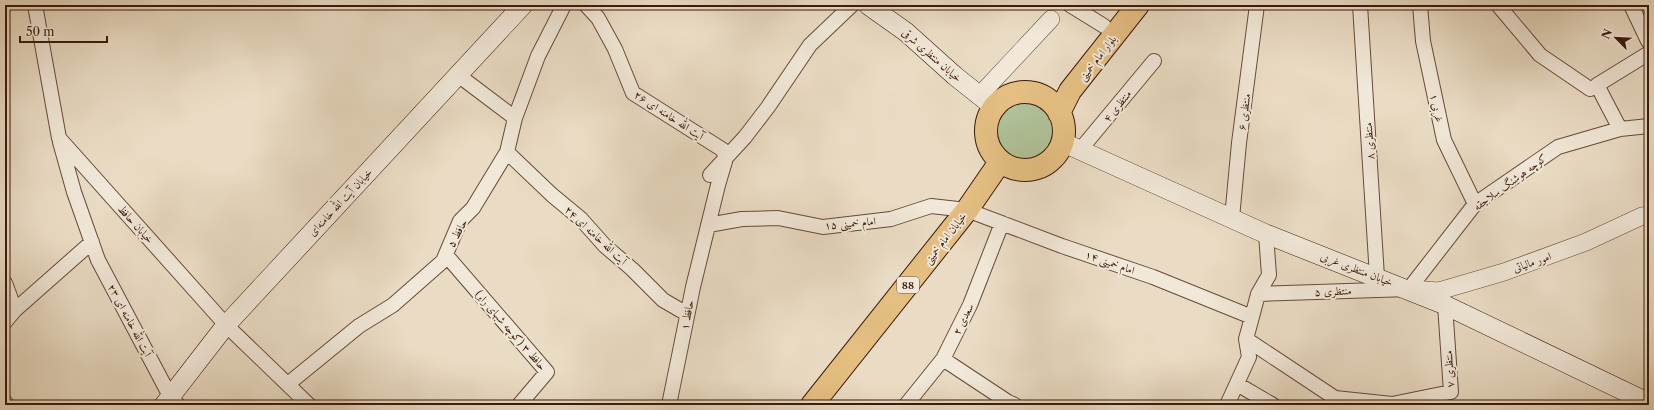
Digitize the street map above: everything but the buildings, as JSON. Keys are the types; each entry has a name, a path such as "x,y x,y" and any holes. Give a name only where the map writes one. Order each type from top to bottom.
{"main road":[{"name":"خیابان آیت الله خامنه‌ای","path":"171,403 226,325 523,5"},
{"name":"خیابان منتظری شرقی","path":"868,5 906,32 955,76 987,101"},
{"name":"بلوار امام خمینی","path":"1036,94 1059,83 1120,5"},
{"name":"بلوار امام خمینی","path":"1059,112 1070,91 1138,5"},
{"path":"1024,92 1036,94 1053,104 1059,112 1063,122 1064,132 1071,146 1057,154 1048,163 1036,169 1024,171 1011,168 1000,162 992,153 987,142 987,101 1003,99 1013,94 1024,92"},
{"name":"خیابان منتظری غربی","path":"1071,146 1266,234 1409,289 1442,298 1649,403"},
{"name":"خیابان امام خمینی","path":"812,405 967,210 1000,162"}],"street":[{"path":"35,5 59,138"},
{"name":"حافظ ۵","path":"288,384 358,326 393,305 443,261 460,222 473,208 507,152 515,118 538,56 564,5"},
{"name":"آیت الله خامنه ای ۲۶","path":"586,5 598,18 615,49 633,93 723,150 726,158"},
{"path":"710,175 745,137 768,107 810,45 852,5"},
{"path":"1070,5 1104,26"},
{"name":"منتظری ۶","path":"1232,218 1239,143 1257,5"},
{"name":"منتظری ۸","path":"1360,5 1378,277"},
{"name":"غربی ۱","path":"1420,5 1423,41 1444,140 1475,204"},
{"path":"1498,5 1540,55 1590,89"},
{"path":"1620,129 1597,85 1648,47 1631,5"},
{"path":"987,101 1051,19"},
{"name":"منتظری ۴","path":"1071,146 1154,61"},
{"path":"458,75 515,118"},
{"name":"کوچه هوشنگ سلاجقه","path":"1409,289 1475,204 1558,147 1620,129 1649,126"},
{"name":"آیت الله خامنه ای ۲۳","path":"59,138 74,192 98,260 171,403"},
{"name":"خیابان حافظ","path":"59,138 226,325 309,405"},
{"name":"آیت الله خامنه ای ۲۴","path":"507,152 552,195 581,219 604,246 632,269 662,300 687,314"},
{"path":"708,225 726,158"},
{"name":"امام خمینی ۱۵","path":"708,225 742,219 778,218 823,226 891,219 930,206 967,210"},
{"name":"امام خمینی ۱۴","path":"967,210 1062,246 1153,277 1252,317"},
{"name":"امور مالیاتی","path":"1442,298 1586,242 1642,216 1649,215"},
{"name":"سعدی ۲","path":"906,405 943,359 970,305 1002,223"},
{"name":"حافظ ۱","path":"669,405 687,314 708,225"},
{"path":"1227,405 1249,357 1246,338 1258,294 1270,275 1266,234"},
{"path":"5,322 15,310 92,242"},
{"name":"حافظ ۳ (کوچه شبهای رابر)","path":"446,255 547,372 519,405"},
{"path":"5,283 15,310"},
{"name":"منتظری ۵","path":"1258,294 1409,289"},
{"name":"منتظری ۷","path":"1246,338 1335,398 1392,404 1450,392 1442,298"},
{"path":"943,359 1008,402 1015,405"},
{"path":"1237,384 1273,405"}],"green space":[{"path":"1025,98 1037,101 1048,108 1055,119 1058,131 1055,143 1048,154 1037,161 1025,164 1013,161 1002,154 995,143 992,131 995,119 1002,108 1013,101"}]}
